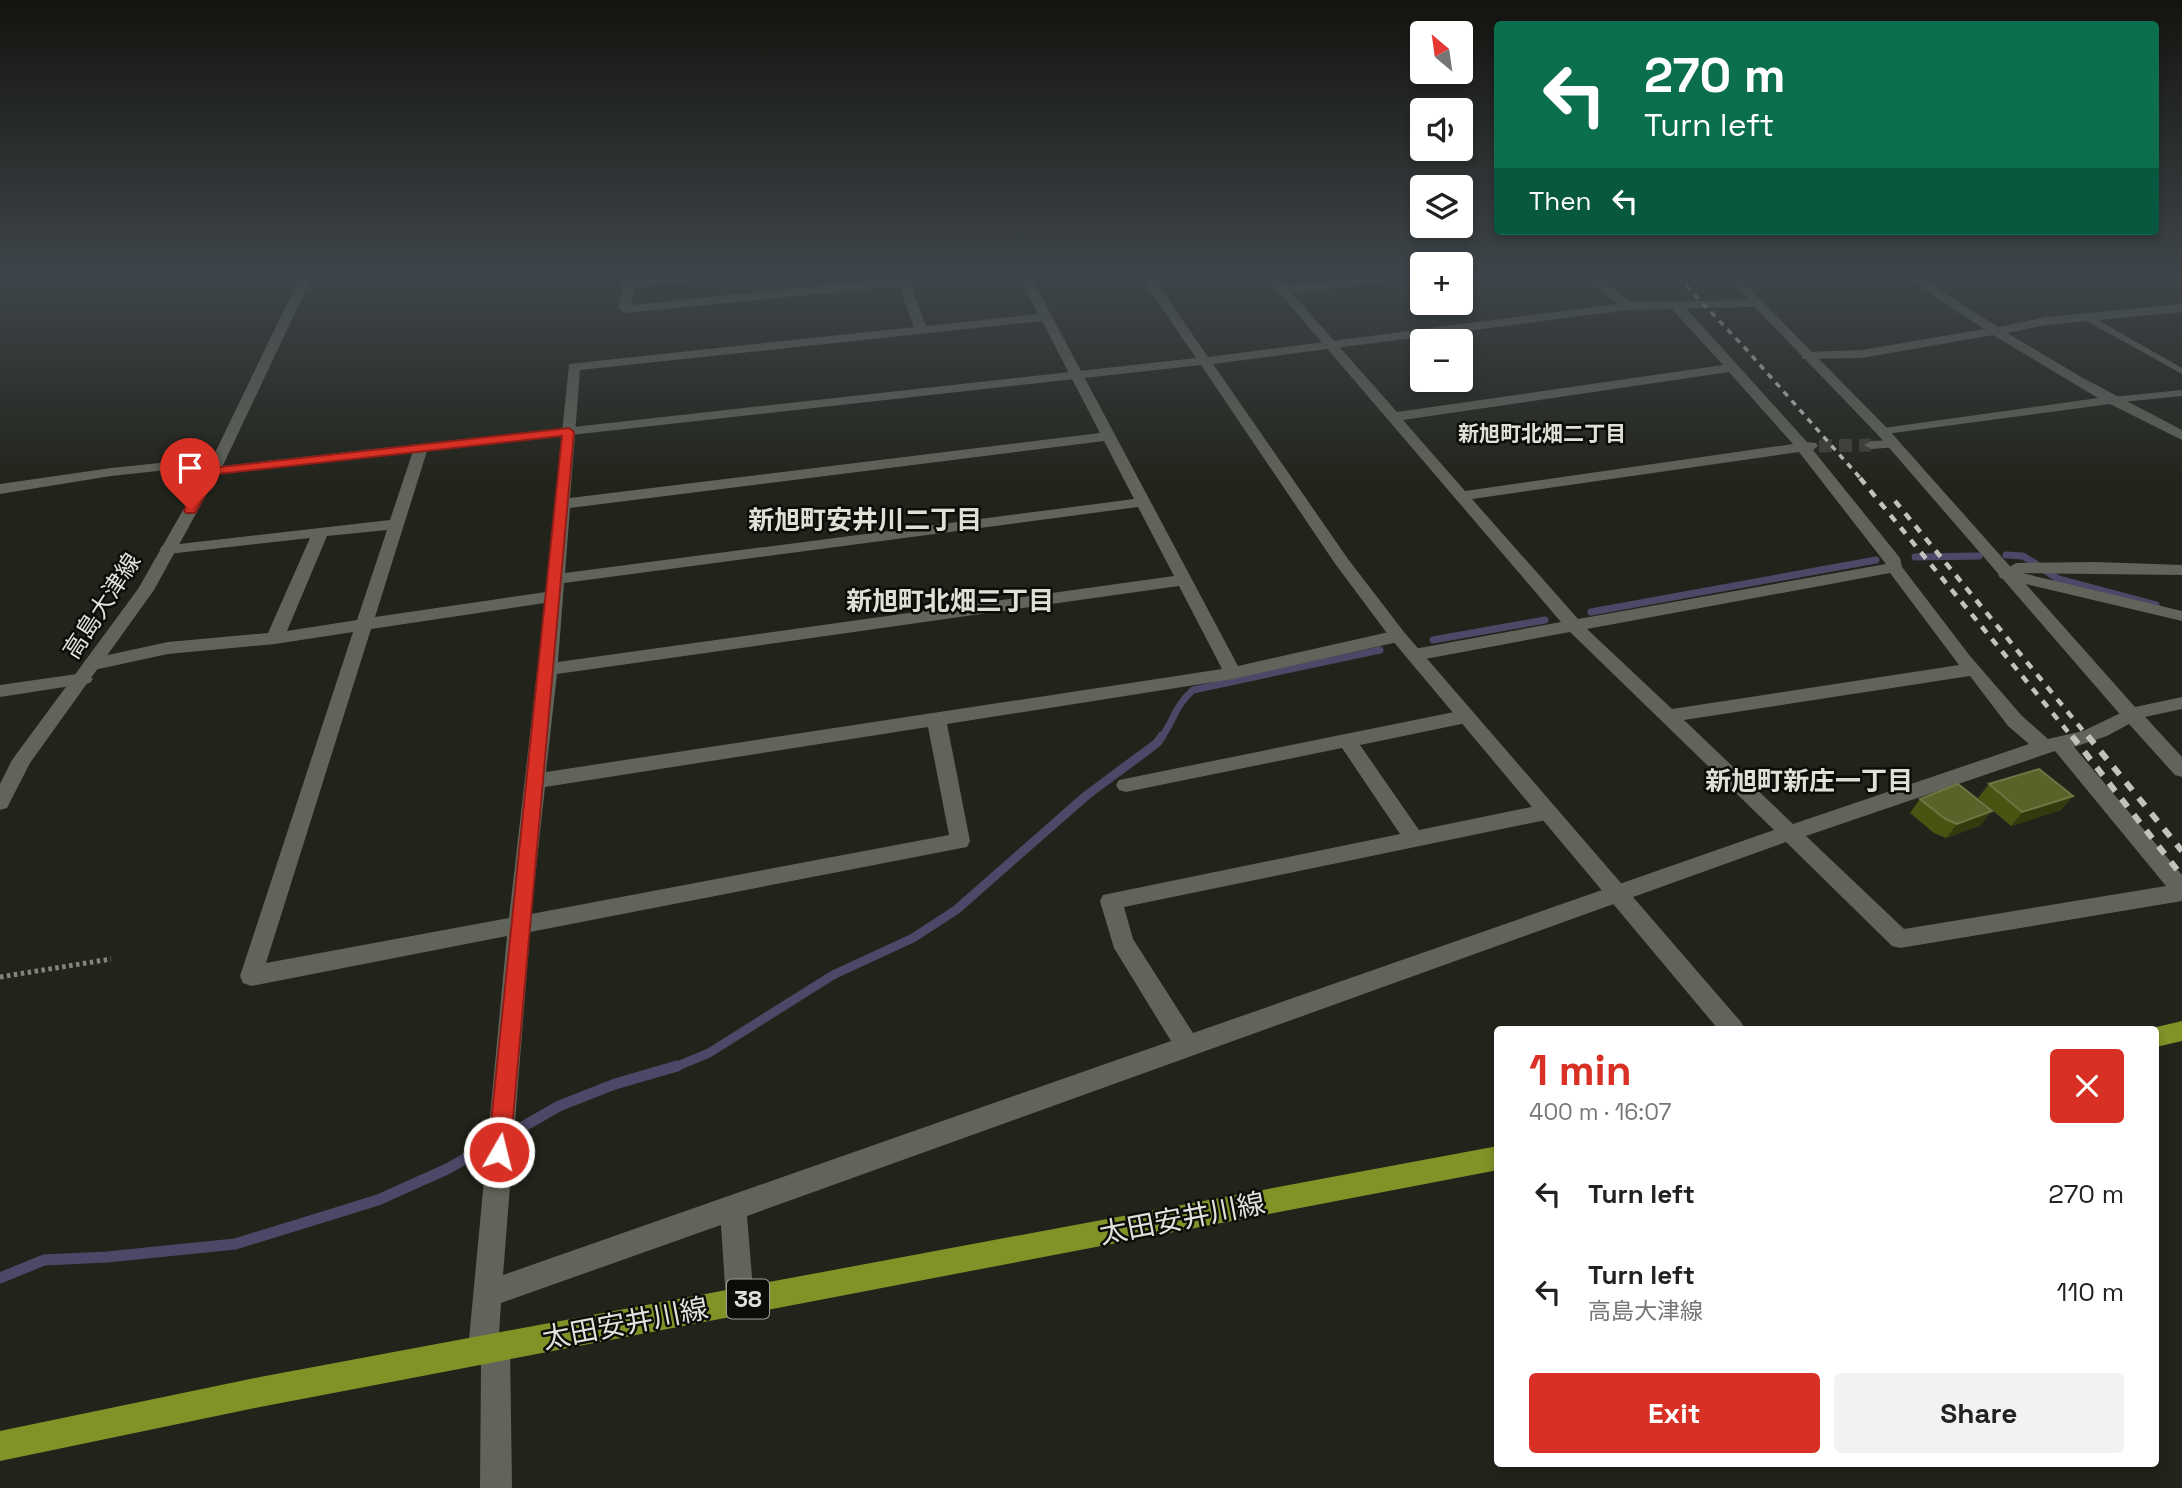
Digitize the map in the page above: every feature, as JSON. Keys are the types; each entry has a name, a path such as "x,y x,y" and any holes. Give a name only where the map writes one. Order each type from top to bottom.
{"main road":[{"path":"2159,1035 2182,1031"},
{"name":"太田安井川線","path":"0,1447 489,1348 1494,1159"}],"street":[{"name":"高島大津線","path":"0,803 23,760 146,590 215,466 273,346"},
{"path":"496,1488 488,1294 519,926 548,669 573,367 766,346"},
{"path":"1062,346 1233,673"},
{"path":"1195,346 1342,562 1398,636 1730,1026"},
{"path":"0,489 111,472 421,448 1205,361 1312,346"},
{"path":"1332,346 1573,625 1900,939 2182,891"},
{"path":"1712,346 1810,446 1894,561 1894,567 1964,660 2015,721 2052,745 2182,891"},
{"path":"1798,346 1888,438 2182,771"},
{"path":"1807,356 1862,354 1905,346"},
{"path":"2020,346 2112,400 2182,436"},
{"path":"1394,417 1732,369"},
{"path":"1871,444 1888,438 2112,400"},
{"path":"562,504 1109,436"},
{"path":"1462,496 1810,446"},
{"path":"421,448 251,975 960,841 936,718"},
{"path":"0,691 89,671 168,648 275,638 364,625 555,587 1143,502"},
{"path":"168,549 396,524"},
{"path":"275,638 320,533"},
{"path":"1414,655 1894,567"},
{"path":"2003,571 2096,567 2182,570"},
{"path":"2003,571 2182,616"},
{"path":"548,669 1184,580"},
{"path":"534,781 1233,673 1398,636"},
{"path":"1668,716 1974,669"},
{"path":"488,1294 1615,893 2052,745 2105,731 2131,714 2182,703"},
{"path":"1126,785 1464,716"},
{"path":"1347,741 1415,840"},
{"path":"1187,1045 1122,941 1111,901 1546,812"},
{"path":"733,1208 740,1301"}],"lane":[{"path":"2138,346 2182,371"},
{"path":"2112,400 2182,393"}],"path":[{"path":"0,977 111,959"}],"building":[{"path":"2039,769 2073,796 2022,812 1989,784"},
{"path":"1958,784 1992,811 1957,824 1945,819 1920,799"}],"waterway":[{"path":"2006,555 2023,556 2036,564"},
{"path":"1915,557 1979,556"},
{"path":"1591,612 1876,560"},
{"path":"2046,571 2058,579 2156,605"},
{"path":"1433,640 1545,620"},
{"path":"1161,738 1182,702 1193,690 1380,650"},
{"path":"673,1068 709,1053 833,975 913,938 956,910 1087,795 1157,743 1162,736"},
{"path":"505,1137 559,1106 615,1084 677,1066"},
{"path":"0,1278 44,1260 107,1257 235,1244 378,1200 447,1169 494,1143"}],"tunnel":[{"path":"1819,446 1871,445"}],"railway":[{"path":"1744,346 1862,480"},
{"path":"1860,478 2073,738"},
{"path":"1895,501 2089,738"},
{"path":"2072,736 2182,876"},
{"path":"2088,736 2182,851"}],"district":[{"name":"新旭町北畑二丁目","path":"1542,434"},
{"name":"新旭町安井川二丁目","path":"865,520"},
{"name":"新旭町北畑三丁目","path":"950,601"},
{"name":"新旭町新庄一丁目","path":"1809,781"}],"route":[{"path":"190,510 212,471 569,432 499,1152"}]}
